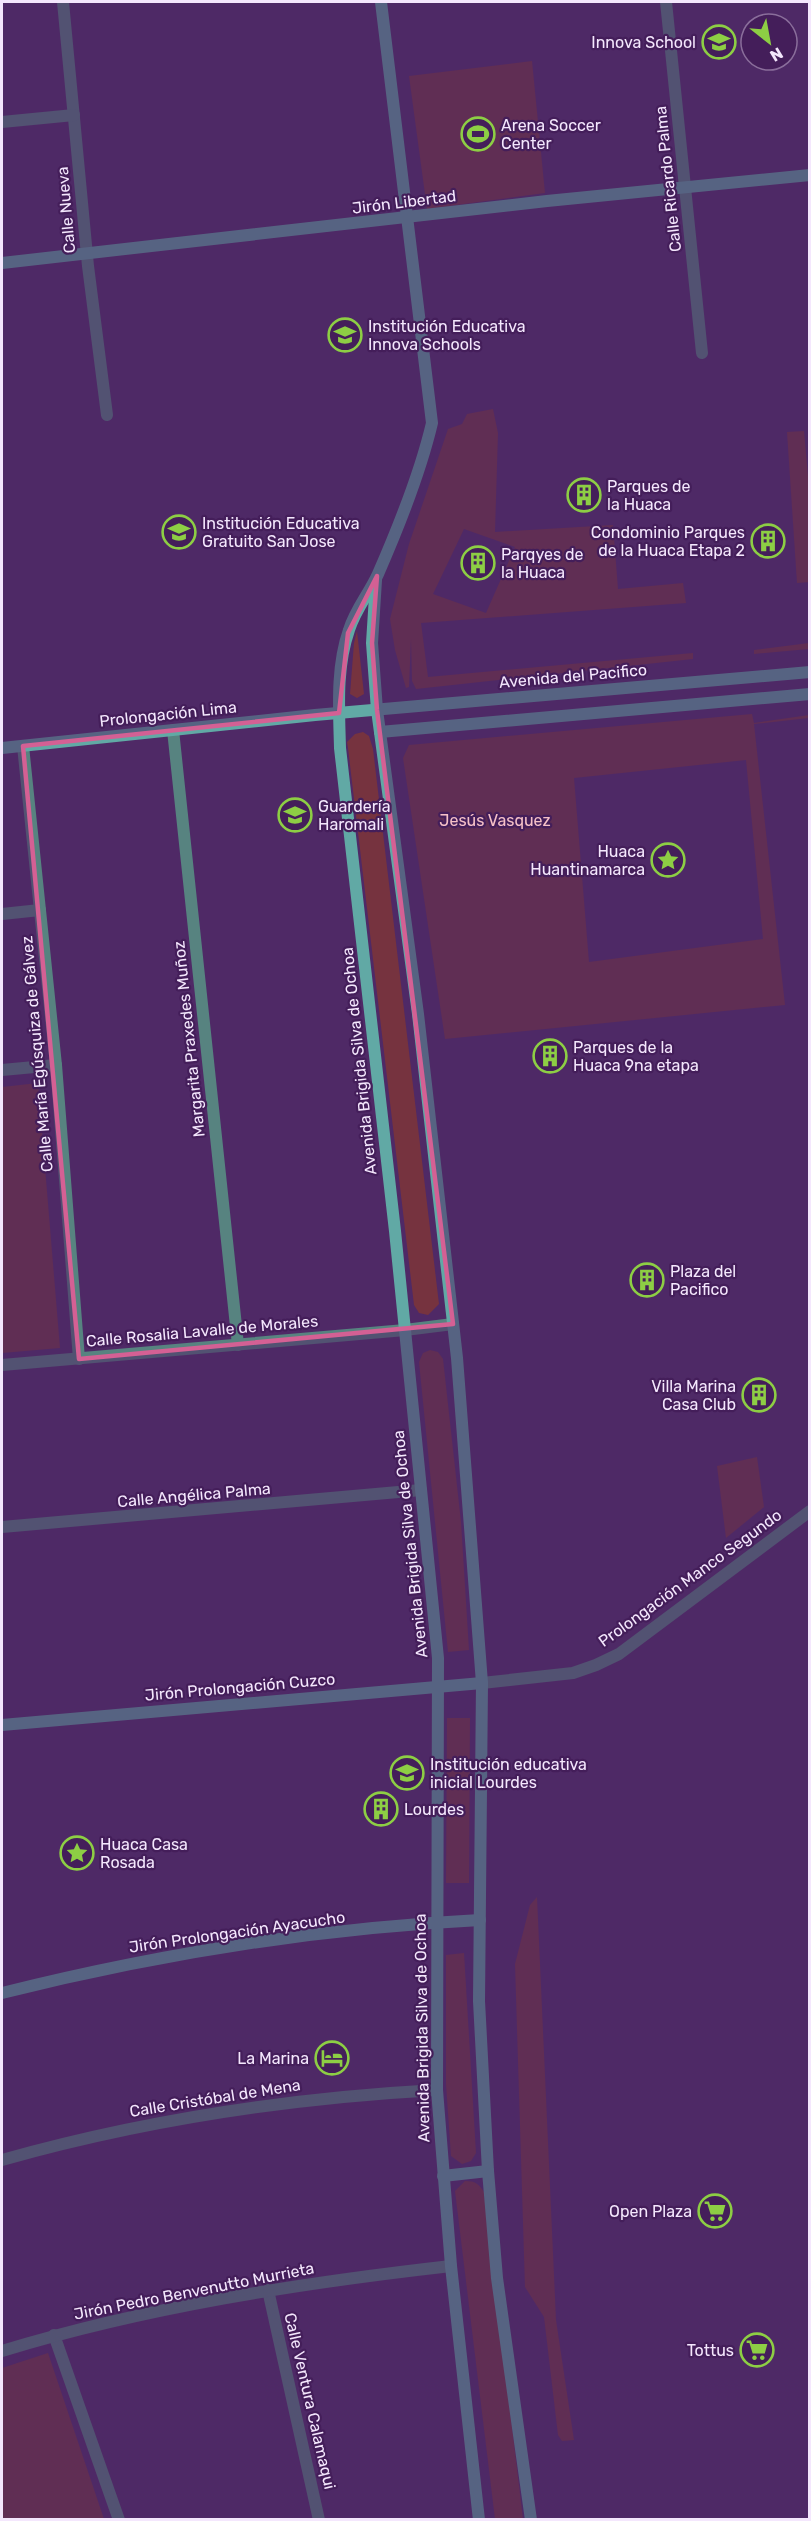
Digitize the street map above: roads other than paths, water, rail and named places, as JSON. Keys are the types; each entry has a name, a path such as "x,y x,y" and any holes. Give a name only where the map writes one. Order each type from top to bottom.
{"street":[{"name":"Calle Nueva","path":"63,2 87,253 107,415"},
{"name":"Avenida Brigida Silva de Ochoa","path":"381,2 432,423 426,449 377,576 356,609 348,633 339,689 340,748 405,1330 440,1686 437,2090 451,2266 479,2520"},
{"name":"Calle Ricardo Palma","path":"666,2 702,353"},
{"path":"2,122 74,115"},
{"name":"Jirón Libertad","path":"2,262 810,175"},
{"name":"Avenida Brigida Silva de Ochoa","path":"377,576 372,643 377,710 418,1014 453,1324 482,1683 478,2001 488,2172 497,2278 531,2520"},
{"name":"Avenida del Pacifico","path":"339,713 810,672"},
{"path":"380,732 810,694"},
{"name":"Prolongación Lima","path":"2,748 339,713"},
{"name":"Margarita Praxedes Muñoz","path":"173,730 238,1345"},
{"name":"Calle María Egúsquiza de Gálvez","path":"23,746 56,1065 79,1359"},
{"path":"2,914 40,910"},
{"path":"2,1070 56,1065"},
{"name":"Calle Rosalia Lavalle de Morales","path":"2,1365 453,1324"},
{"name":"Calle Angélica Palma","path":"2,1527 421,1490"},
{"name":"Prolongación Manco Segundo","path":"482,1683 573,1673 619,1654 810,1510"},
{"name":"Jirón Prolongación Cuzco","path":"2,1725 482,1683"},
{"name":"Jirón Prolongación Ayacucho","path":"2,1993 155,1958 296,1938 437,1922 480,1920"},
{"name":"Calle Cristóbal de Mena","path":"2,2160 73,2140 266,2104 365,2094 437,2090"},
{"path":"443,2176 488,2172"},
{"name":"Jirón Pedro Benvenutto Murrieta","path":"2,2351 54,2335 268,2290 451,2266"},
{"name":"Calle Ventura Calamaqui","path":"268,2290 319,2520"},
{"path":"54,2335 119,2520"}],"place":[{"name":"Innova School","path":"719,42"},
{"name":"Arena Soccer Center","path":"478,134"},
{"name":"Institución Educativa Innova Schools","path":"345,335"},
{"name":"Parques de la Huaca","path":"584,495"},
{"name":"Institución Educativa Gratuito San Jose","path":"179,532"},
{"name":"Condominio Parques de la Huaca Etapa 2","path":"768,541"},
{"name":"Parqyes de la Huaca","path":"478,563"},
{"name":"Guardería Haromali","path":"295,815"},
{"name":"Huaca Huantinamarca","path":"668,860"},
{"name":"Parques de la Huaca 9na etapa","path":"550,1056"},
{"name":"Plaza del Pacifico","path":"647,1280"},
{"name":"Villa Marina Casa Club","path":"759,1395"},
{"name":"Institución educativa inicial Lourdes","path":"407,1773"},
{"name":"Lourdes","path":"381,1809"},
{"name":"Huaca Casa Rosada","path":"77,1853"},
{"name":"La Marina","path":"332,2058"},
{"name":"Open Plaza","path":"715,2211"},
{"name":"Tottus","path":"757,2350"}],"park label":[{"name":"Jesús Vasquez","path":"495,820"}]}
